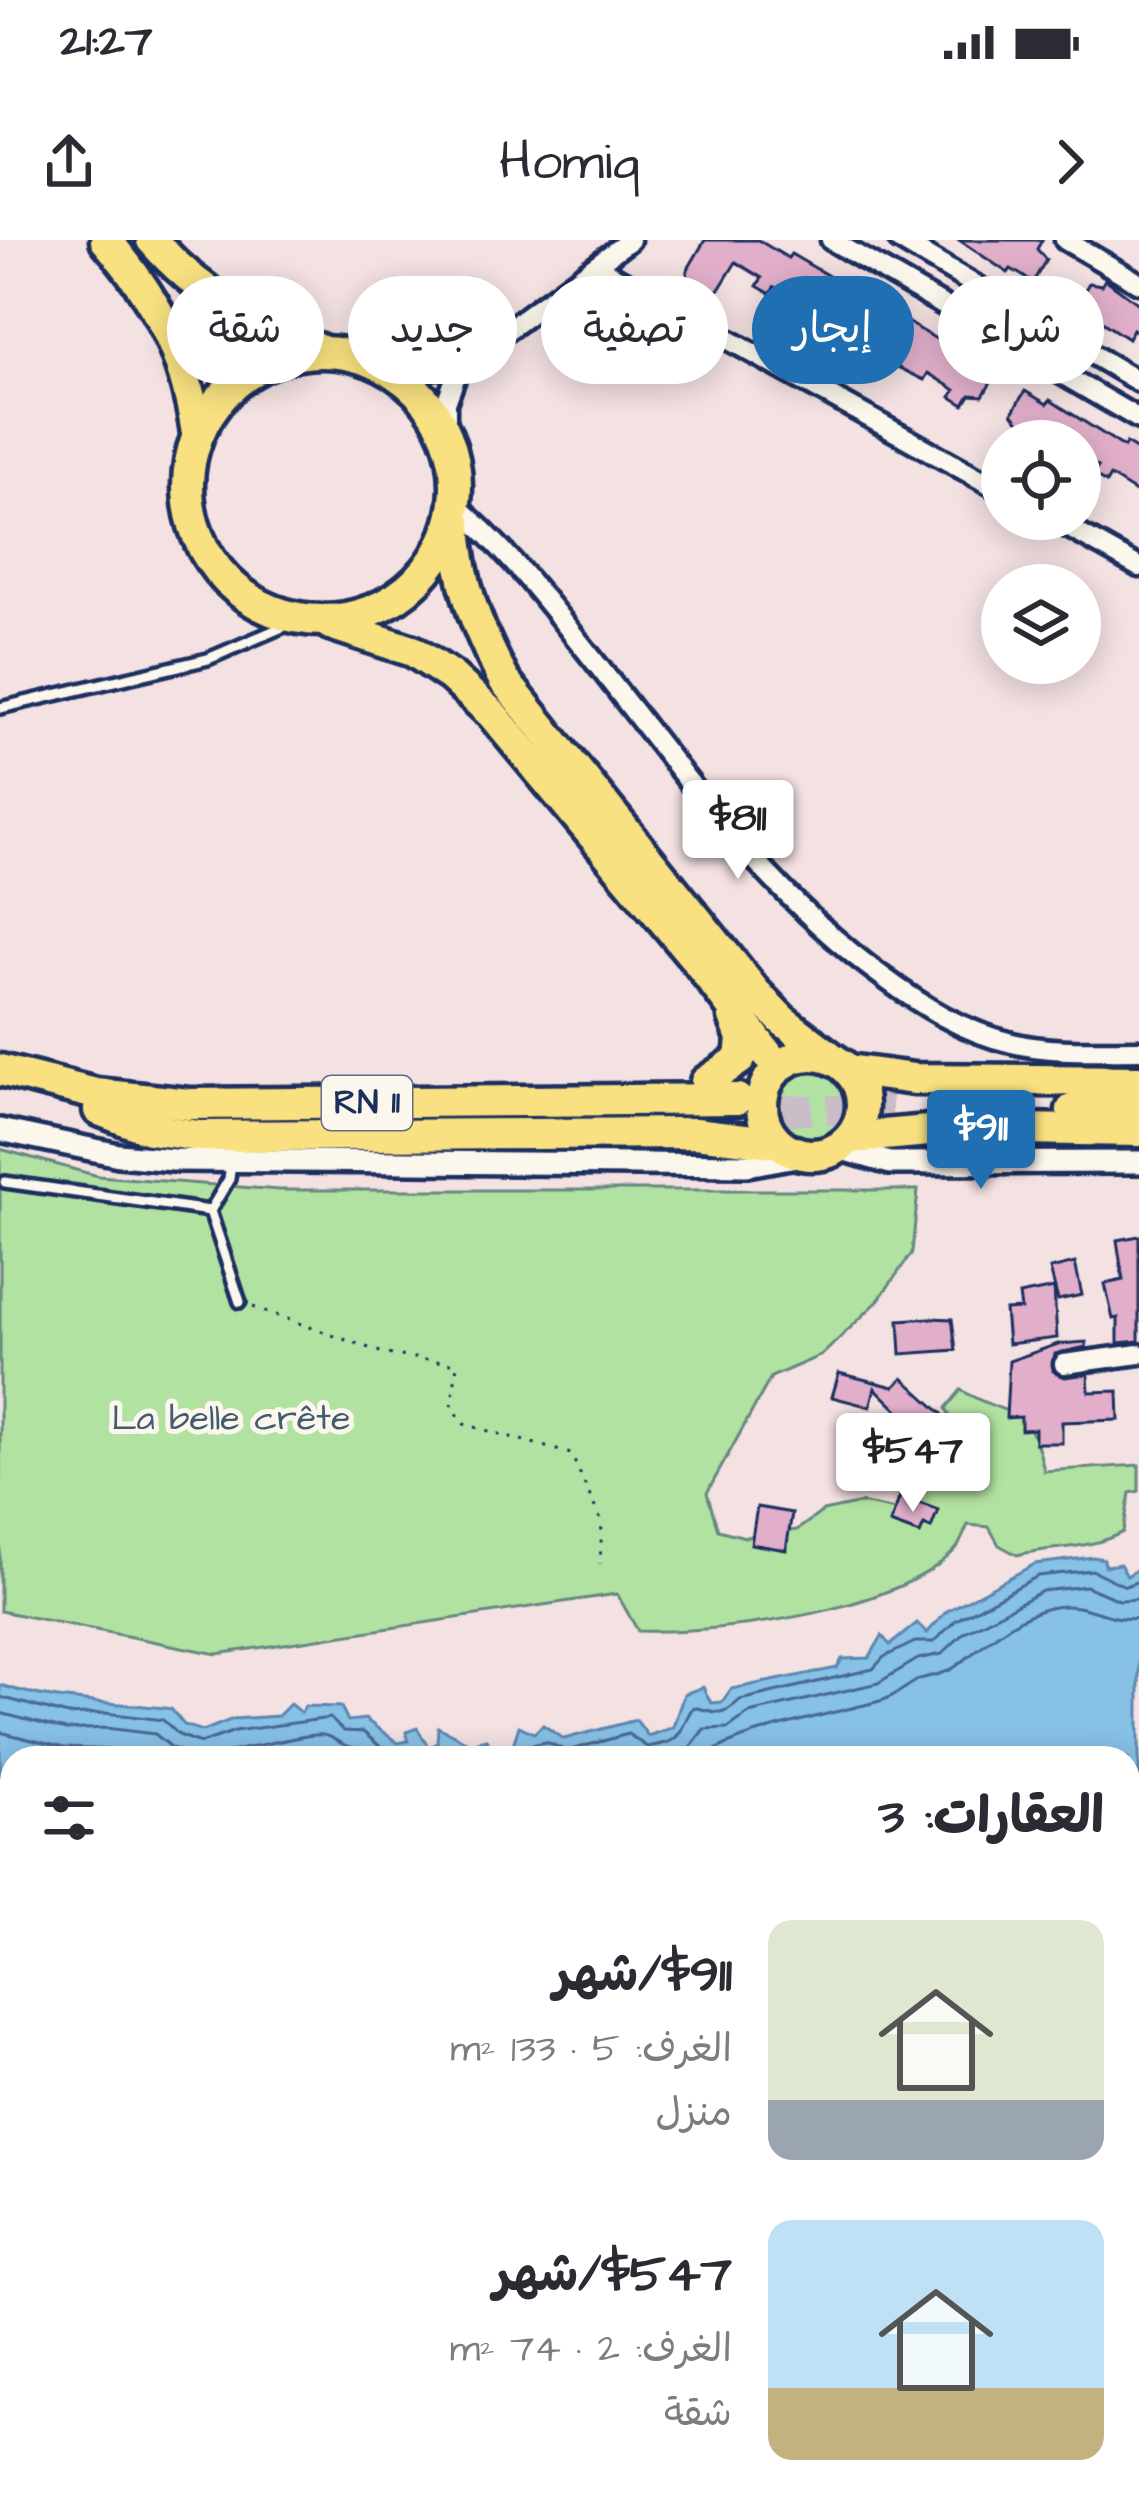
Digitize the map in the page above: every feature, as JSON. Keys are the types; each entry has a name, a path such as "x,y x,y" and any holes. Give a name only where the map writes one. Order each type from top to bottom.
{"highway":[{"path":"106,240 154,305 182,355 197,433"},
{"path":"152,240 185,276"},
{"path":"235,384 218,399 197,433 187,472 189,513 203,551 228,584 262,607 398,645 451,676 492,714 724,995 773,1074 762,1113 819,1146"},
{"path":"408,384 446,430 456,468 458,567 476,625 504,680 756,993 857,1082 862,1111 819,1146"},
{"path":"310,620 357,616 393,601 423,575 444,543 455,506"},
{"path":"706,1082 735,1066 742,1051 742,1038 724,995"},
{"path":"107,1104 155,1088 501,1088 706,1082 773,1074 806,1055 914,1078 1139,1081"},
{"name":"RN 11","path":"0,1070 107,1104"},
{"name":"RN 11","path":"0,1088 107,1104 737,1105"},
{"path":"1139,1099 891,1104 1139,1109"},
{"path":"107,1104 148,1129 199,1136 695,1133 819,1146 875,1132 962,1128 1139,1131"}],"street":[{"path":"517,324 630,240"},
{"path":"831,240 1139,419"},
{"path":"899,240 1139,382"},
{"path":"1065,240 1139,283"},
{"path":"597,267 981,479"},
{"path":"446,430 446,403 453,384"},
{"path":"455,506 482,528 549,604 756,862 835,941 935,1014 977,1031 1046,1048 1139,1050"},
{"path":"1091,540 1139,567"},
{"path":"0,1130 118,1155 231,1162 747,1165 819,1146 890,1163 1139,1162"},
{"path":"1064,1364 1139,1354"}],"lane":[{"path":"0,708 208,659 310,620"},
{"path":"231,1162 229,1179 210,1211 240,1302"},
{"path":"5,1182 210,1211"}],"path":[{"path":"240,1302 386,1354 458,1364 452,1406 464,1424 571,1454 602,1522 600,1564"}],"green space":[{"path":"813,1070 838,1080 848,1105 838,1130 813,1140 788,1130 778,1105 788,1080"},
{"name":"La belle crête","path":"0,1149 98,1176 279,1190 918,1190 912,1253 877,1302 822,1355 771,1377 707,1493 718,1530 745,1537 797,1530 823,1511 861,1503 896,1510 951,1456 954,1428 946,1408 961,1390 1025,1422 1044,1471 1139,1465 1139,1491 1130,1493 1123,1532 1098,1542 1017,1555 999,1545 989,1527 968,1525 955,1550 928,1571 892,1589 805,1615 714,1628 638,1631 617,1594 217,1654 0,1611"}],"water":[{"path":"1093,1557 1104,1559 1105,1566 1120,1564 1127,1576 1139,1568 1139,1746 513,1746 519,1726 534,1733 543,1725 564,1739 636,1720 648,1736 673,1727 684,1694 703,1687 711,1703 722,1702 731,1689 837,1668 842,1659 869,1658 882,1636 890,1645 917,1623 927,1633 947,1611 1035,1564"},
{"path":"0,1685 64,1699 171,1709 184,1725 203,1731 233,1719 278,1716 290,1704 301,1713 305,1706 341,1707 348,1721 365,1719 398,1743 408,1741 406,1732 417,1728 428,1746 0,1746"},
{"path":"438,1727 470,1743 486,1739 492,1746 432,1746 437,1743"}],"building":[{"path":"705,240 758,240 829,276 759,276 736,262 727,276 687,276"},
{"path":"959,240 1042,240 1037,249 1046,260 1037,276 1023,276 1011,269 1008,273"},
{"path":"1104,281 1139,304 1139,333 1133,329 1128,339 1104,323"},
{"path":"914,326 938,340 938,379 928,373 924,380 914,375"},
{"path":"945,384 990,384 983,396 970,395 964,405 951,397 955,390"},
{"path":"1025,391 1081,420 1018,420 1012,413"},
{"path":"1101,432 1139,451 1139,494 1110,476 1106,483 1101,480"},
{"path":"1139,1236 1139,1341 1118,1343 1118,1318 1113,1319 1105,1284 1123,1280 1117,1240"},
{"path":"1075,1263 1082,1295 1058,1300 1050,1269"},
{"path":"1054,1288 1057,1338 1008,1344 1005,1310 1021,1309 1019,1295"},
{"path":"952,1319 956,1350 901,1354 899,1320"},
{"path":"1086,1342 1086,1347 1055,1354 1053,1371 1065,1377 1088,1374 1089,1392 1118,1391 1119,1420 1062,1422 1062,1443 1035,1443 1035,1429 1021,1430 1021,1417 1006,1418 1009,1361 1058,1344"},
{"path":"839,1373 894,1387 903,1378 974,1443 945,1473 929,1459 938,1450 875,1388 870,1407 832,1397"},
{"path":"900,1496 938,1510 931,1528 924,1525 920,1534 890,1523"},
{"path":"757,1507 792,1513 786,1550 751,1544"}],"tunnel":[{"path":"737,1110 892,1110"}]}
